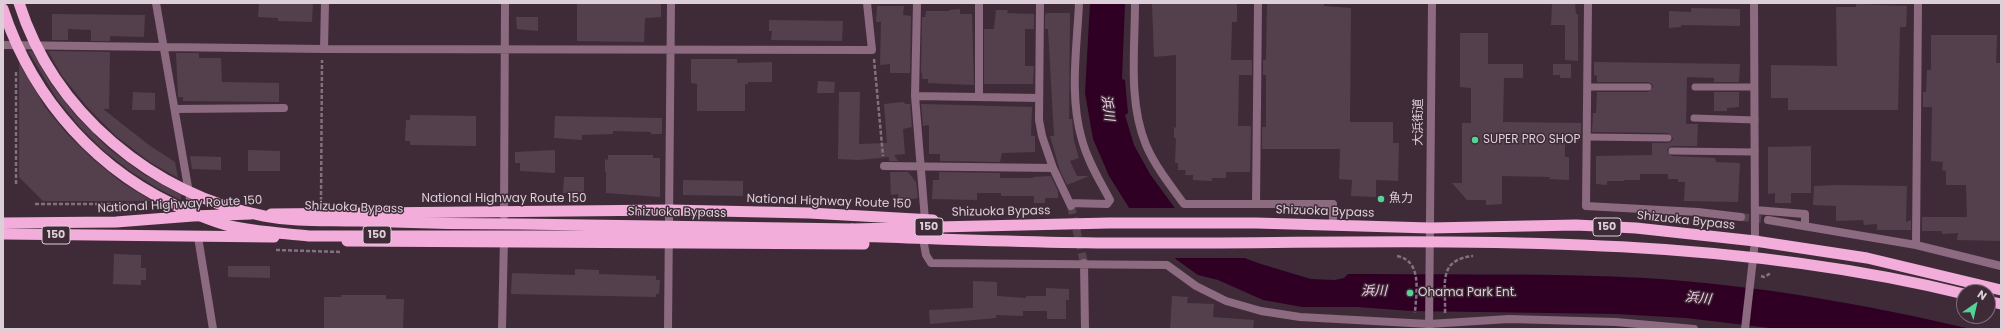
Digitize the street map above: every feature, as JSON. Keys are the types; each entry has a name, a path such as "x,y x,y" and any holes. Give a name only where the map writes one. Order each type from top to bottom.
{"highway":[{"name":"Shizuoka Bypass","path":"19,3 26,24 40,56 60,86 96,129 118,148 168,181 220,204 265,216 296,219 412,223 852,233 1005,240 1143,243 1430,242 1581,244 1693,251 1754,257 1821,266 1956,292"},
{"name":"Shizuoka Bypass","path":"3,9 25,61 38,84 70,128 86,145 113,168 166,202 230,226 309,236 852,233 1006,225 1126,223 1332,225 1430,228 1576,225 1636,228 1755,241 1867,258 2001,290"},
{"name":"National Highway Route 150","path":"3,223 116,222 193,216 277,213 504,213 670,210 808,213 1006,225"},
{"name":"150","path":"3,234 261,237 372,242 924,244 1005,240"}],"street":[{"path":"156,3 193,216"},
{"path":"323,50 325,3"},
{"path":"502,329 505,3"},
{"path":"668,329 670,243 671,3"},
{"path":"3,46 164,46 323,50 872,50 867,3"},
{"path":"917,3 915,96 925,220"},
{"path":"979,3 979,97"},
{"path":"1040,3 1039,120 1042,136 1052,168 1071,205 1107,204 1110,200 1088,158 1082,141 1076,112 1075,76 1079,3 1075,3"},
{"path":"1135,3 1135,98 1140,124 1146,145 1162,174 1184,204 1333,204 1332,225"},
{"path":"1256,204 1258,3"},
{"name":"大浜街道","path":"1429,325 1432,3"},
{"path":"1588,3 1586,206 1698,212 1741,217"},
{"path":"1745,329 1749,282 1754,257 1755,241 1754,3"},
{"path":"1916,245 1918,3"},
{"path":"915,96 1039,98"},
{"path":"175,109 284,108"},
{"path":"884,166 1052,168"},
{"path":"1755,210 1806,214 1805,225"},
{"path":"1768,220 1805,225 1916,245 2001,266"},
{"path":"198,237 212,329"},
{"path":"924,244 926,255 931,263 1084,263 1167,265 1196,286 1226,301 1261,311 1300,317 1429,325 1516,319 1616,322 1694,329"},
{"path":"1084,263 1085,329"}],"lane":[{"path":"1588,87 1648,87"},
{"path":"1695,87 1754,87"},
{"path":"1694,118 1754,120"},
{"path":"1587,137 1668,138"},
{"path":"1672,151 1755,152"}],"path":[{"path":"321,202 323,50"},
{"path":"872,50 884,166"},
{"path":"16,70 16,184"},
{"path":"268,250 348,252"},
{"path":"1413,266 1416,271 1415,314"},
{"path":"1445,314 1446,275 1448,266"}],"water":[{"name":"浜川","path":"1090,3 1125,3 1122,79 1125,80 1128,113 1125,115 1134,145 1150,174 1177,211 1247,259 1311,279 1335,280 1344,278 1348,274 1510,274 1612,276 1687,281 1728,285 1810,297 1891,311 1971,329 1778,329 1686,318 1616,314 1411,311 1357,307 1302,307 1263,300 1218,280 1198,275 1177,260 1150,234 1131,211 1109,176 1093,139 1085,93"}],"pier":[{"path":"1127,208 1177,208 1249,258 1171,258 1148,235"}],"building":[{"path":"259,3 313,3 312,22 278,21 278,18 258,17"},
{"path":"577,3 661,3 661,17 645,18 644,42 577,41"},
{"path":"1152,3 1237,3 1237,22 1232,22 1231,60 1252,60 1252,75 1239,75 1238,126 1251,126 1250,172 1226,172 1226,178 1212,178 1212,181 1193,180 1193,175 1185,175 1186,170 1178,170 1178,163 1175,163 1176,138 1174,138 1174,127 1176,128 1176,55 1154,57"},
{"path":"1267,3 1324,3 1324,6 1351,8 1350,122 1393,122 1393,143 1399,143 1398,181 1376,180 1376,197 1351,196 1352,180 1339,179 1340,149 1262,149 1262,127 1266,127 1266,75 1263,75 1263,60 1266,60"},
{"path":"1552,3 1575,3 1576,14 1578,14 1578,61 1565,60 1565,25 1551,25"},
{"path":"1856,4 1907,6 1906,27 1900,27 1898,110 1788,110 1788,98 1771,98 1771,65 1837,66 1836,7 1856,7"},
{"path":"877,6 904,6 903,15 911,16 910,73 890,73 890,64 880,65 881,22 876,22"},
{"path":"1691,8 1740,9 1740,26 1681,25 1681,27 1669,28 1669,11 1691,12"},
{"path":"960,9 960,14 972,14 974,85 928,83 928,79 922,79 921,73 922,17 925,17 926,11 949,11"},
{"path":"996,10 1008,10 1007,13 1034,14 1034,29 1025,29 1025,66 1034,66 1033,84 984,84 984,29 994,29"},
{"path":"1070,13 1069,119 1072,119 1074,141 1079,158 1070,161 1077,176 1089,176 1067,185 1060,171 1050,136 1054,136 1048,29 1045,29 1045,14"},
{"path":"52,14 145,15 144,37 110,36 110,41 91,41 91,30 68,29 68,40 52,40"},
{"path":"516,17 538,17 538,31 517,29"},
{"path":"769,20 843,21 842,41 771,40 772,31 769,31"},
{"path":"1460,33 1488,33 1488,64 1523,64 1523,78 1504,78 1503,122 1581,123 1581,135 1565,135 1565,157 1569,157 1569,180 1549,179 1550,177 1502,176 1502,204 1486,205 1486,200 1467,200 1452,183 1462,183 1462,123 1471,123 1471,88 1460,87"},
{"path":"1931,35 1997,35 1996,63 2001,63 2001,241 1957,240 1958,233 1942,234 1942,231 1922,231 1922,217 1967,217 1966,185 1946,185 1946,171 1942,170 1943,162 1931,161 1932,107 1923,107 1923,92 1926,92 1927,70 1931,70"},
{"path":"28,51 32,51 51,84 77,117 108,148 143,174 181,195 181,200 159,189 130,171 103,150 79,126 57,99"},
{"path":"48,51 110,52 109,109 103,109 149,145 175,162 178,178 150,162 117,137 88,108 62,76"},
{"path":"176,53 199,53 199,58 221,58 222,82 279,83 279,102 183,101 183,97 178,97"},
{"path":"691,59 737,59 737,63 772,62 772,82 748,82 748,84 745,84 745,111 697,111 697,84 691,83"},
{"path":"1594,62 1740,64 1739,82 1714,82 1714,78 1687,77 1686,124 1698,124 1697,146 1672,146 1668,148 1667,151 1672,156 1715,158 1716,162 1740,163 1738,202 1684,201 1685,182 1678,182 1678,179 1668,179 1668,174 1640,174 1640,180 1607,181 1607,185 1596,184 1596,156 1652,155 1652,143 1668,143 1672,141 1673,138 1668,133 1592,132 1593,113 1596,113 1597,92 1648,92 1653,87 1652,84 1648,82 1597,82 1597,76 1594,75"},
{"path":"19,63 45,107 68,135 94,160 121,182 152,201 43,201 19,177"},
{"path":"1553,64 1571,64 1571,78 1560,78 1560,75 1553,75"},
{"path":"818,81 835,82 834,93 817,93"},
{"path":"133,92 155,93 155,110 132,110"},
{"path":"839,92 860,92 859,144 887,143 884,104 904,102 905,104 910,104 912,127 903,129 905,154 894,155 898,161 889,161 889,157 859,160 838,159"},
{"path":"1714,92 1739,92 1739,107 1727,108 1727,111 1714,111"},
{"path":"921,104 1032,107 1031,136 1035,136 1035,152 1002,153 1000,162 940,161 940,154 929,154 929,125 923,126"},
{"path":"410,115 476,116 476,146 410,145 410,141 405,141 406,120 410,120"},
{"path":"555,116 662,118 662,134 651,134 651,132 613,131 613,134 582,135 582,140 554,138"},
{"path":"1811,146 1811,193 1791,193 1791,203 1775,203 1775,193 1768,194 1768,147"},
{"path":"248,150 280,151 280,171 248,171"},
{"path":"555,150 555,173 520,171 520,163 515,163 515,152"},
{"path":"608,155 653,155 653,158 660,158 660,197 606,193 605,159 608,160"},
{"path":"190,156 221,157 221,170 192,169"},
{"path":"890,172 908,172 916,182 918,198 899,201 898,194 891,195"},
{"path":"939,172 1000,173 1000,178 1033,178 1051,176 1058,191 1058,198 1045,198 1045,203 1034,203 1034,196 1001,196 1001,193 977,193 977,200 932,199 933,180 939,180"},
{"path":"564,177 584,177 584,193 563,193"},
{"path":"683,180 743,181 743,196 683,195"},
{"path":"1814,186 1907,186 1906,222 1911,220 1911,230 1877,230 1877,224 1864,225 1863,220 1836,221 1836,206 1813,205"},
{"path":"114,254 141,255 141,268 146,268 146,280 141,280 141,285 113,284"},
{"path":"228,266 270,266 270,278 228,277"},
{"path":"575,269 599,270 599,274 656,276 656,280 660,280 659,294 656,294 656,297 511,294 512,273 575,275"},
{"path":"973,281 997,282 997,296 1026,298 1026,296 1046,296 1046,288 1069,289 1069,300 1066,300 1066,319 1047,319 1047,311 1023,311 1023,316 996,315 996,318 930,324 929,310 973,308"},
{"path":"341,295 386,295 386,299 404,299 403,329 324,329 324,297 341,297"},
{"path":"1172,296 1188,297 1187,303 1214,304 1213,317 1254,320 1253,329 1170,329"}],"tunnel":[{"path":"1071,206 1084,263"},
{"path":"1741,217 1768,220"}],"place":[{"name":"SUPER PRO SHOP","path":"1475,140"},
{"name":"魚力","path":"1381,199"},
{"name":"Ohama Park Ent.","path":"1410,293"}]}
